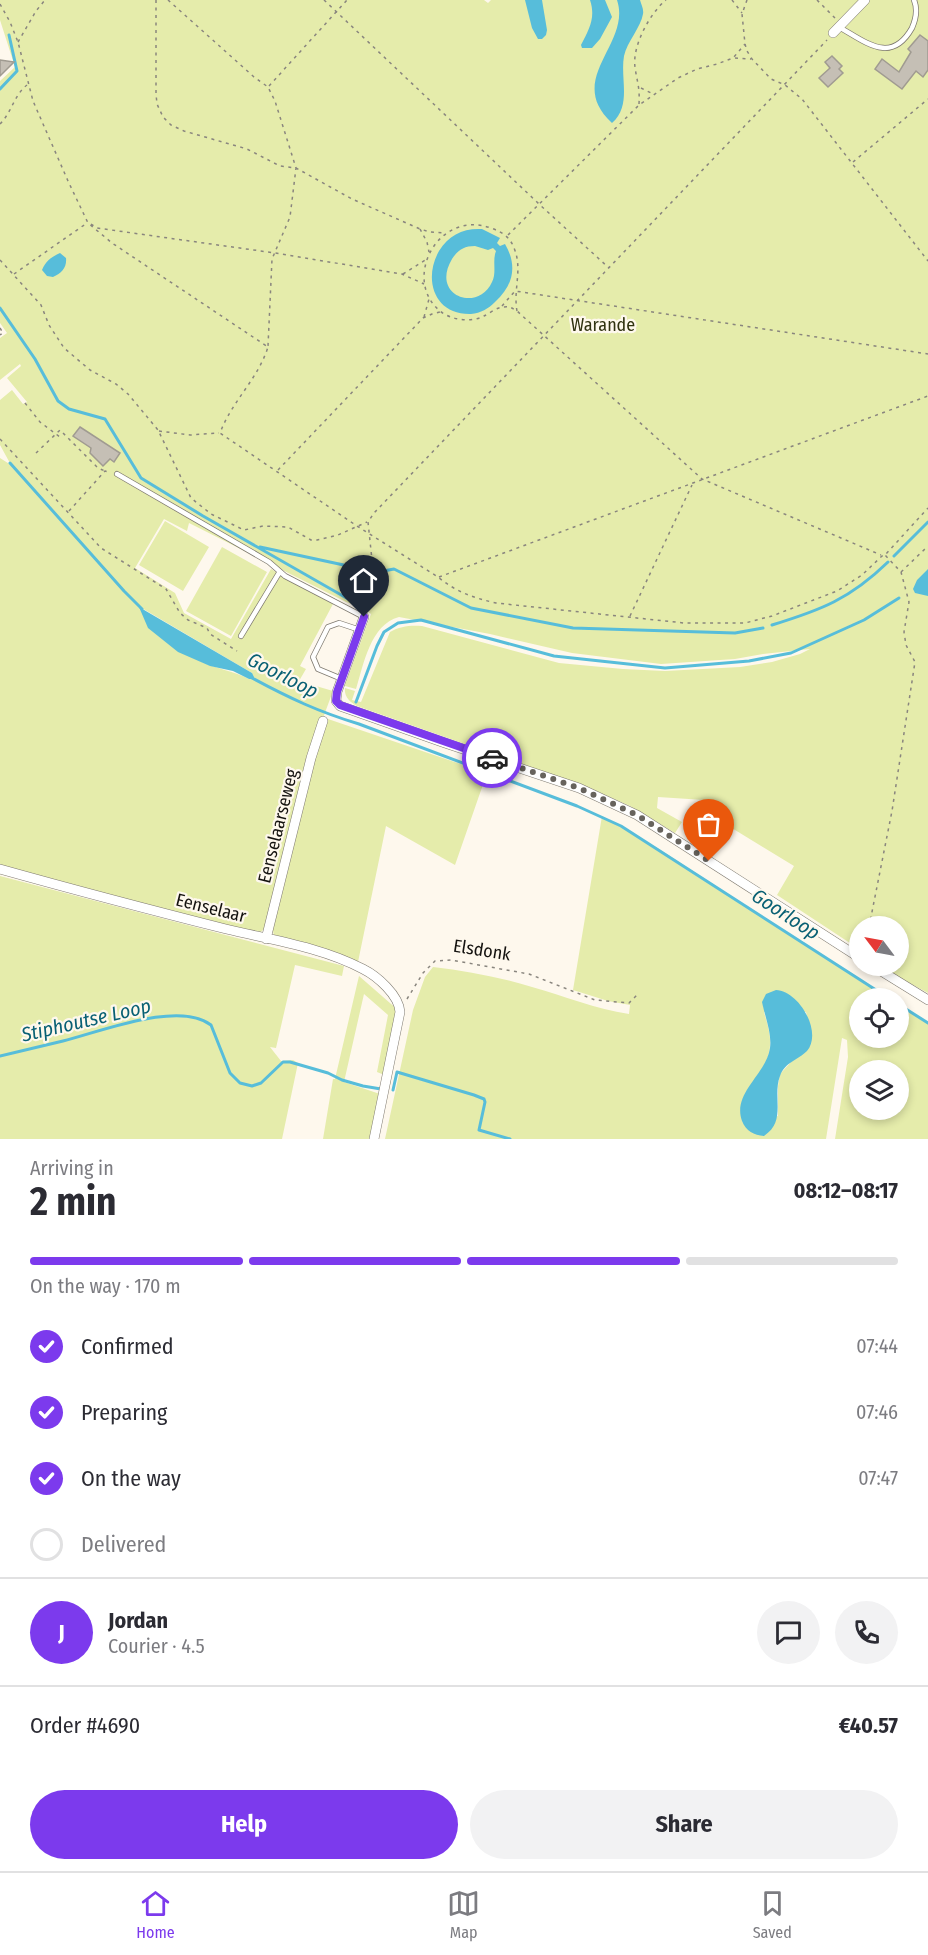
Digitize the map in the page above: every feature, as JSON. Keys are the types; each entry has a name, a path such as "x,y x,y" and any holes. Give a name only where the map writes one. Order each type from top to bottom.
{"street":[{"path":"836,30 865,0"},
{"path":"364,617 342,679 336,701 340,705 579,788 637,815 849,951"},
{"name":"Eenselaarseweg","path":"266,939 311,758 323,721"},
{"name":"Eenselaar","path":"0,869 118,902 326,953 365,970 388,988 399,1005"},
{"path":"890,976 928,999"},
{"path":"374,1139 400,1012 399,1005"}],"lane":[{"path":"836,30 872,45 886,49 893,48 907,35 913,25 917,6 914,0"},
{"path":"117,474 269,562 279,573 364,617"},
{"path":"241,636 279,573"},
{"path":"342,679 318,669 313,657 328,627 339,623 360,630"}],"path":[{"path":"18,42 22,32 45,0"},
{"path":"156,0 157,104 163,117 171,125 184,131 247,149 280,165 296,168 352,200 420,229 430,232 446,232"},
{"path":"168,0 268,87 275,101 296,168 290,217 270,272 268,347 262,364 225,419 220,433"},
{"path":"324,0 609,268"},
{"path":"268,87 347,0"},
{"path":"639,105 640,88 634,65 635,51 639,39 654,14 666,0"},
{"path":"732,0 742,14"},
{"path":"747,0 742,14 745,44 752,59 771,79 785,85 802,99 928,261"},
{"path":"0,260 41,305 49,325 73,358 128,393 158,430 190,498 211,514 244,531 263,526 288,527 311,540 338,535 368,522 374,513 836,30 837,19 817,0"},
{"path":"0,4 18,42 33,101 88,223 112,243 268,347"},
{"path":"733,58 745,44"},
{"path":"507,236 639,105 654,94 697,69 733,58 752,59"},
{"path":"0,124 8,114 14,99 28,84"},
{"path":"640,88 654,94"},
{"path":"852,163 928,99"},
{"path":"88,223 97,228 275,253 402,274 425,285"},
{"path":"14,275 88,223"},
{"path":"515,291 501,306 481,318 468,320 453,317 441,312 430,298 425,285 424,273 427,259 439,238 456,227 471,223 495,229 507,236 514,247 519,263 515,291 517,311"},
{"path":"420,229 427,242 429,254"},
{"path":"402,274 427,259"},
{"path":"515,291 928,354"},
{"path":"277,472 423,318 428,310 430,298"},
{"path":"501,306 517,311 702,479 884,556 901,572 909,602 904,632 906,645 915,662 892,811 871,916"},
{"path":"423,318 441,312"},
{"path":"0,328 3,333 0,335"},
{"path":"438,577 928,396"},
{"path":"25,403 40,422 60,437"},
{"path":"36,453 60,430 98,468 117,474"},
{"path":"158,430 190,435 220,433 357,526 438,577 449,587 468,596 496,603 684,624 745,623 772,616 837,591 862,575 884,556 928,508"},
{"path":"0,440 101,548 166,589 180,613 207,628 210,634 237,651"},
{"path":"69,512 105,471"},
{"path":"630,617 693,484"},
{"path":"364,617 372,560 368,522"},
{"path":"901,572 928,546"},
{"name":"Elsdonk","path":"399,1005 406,1000 423,973 435,961 451,960 529,974 595,1000 628,1003 638,994"}],"green space":[{"name":"Warande","path":"0,0 484,0 488,3 491,0 928,0 928,993 897,976 909,976 909,916 849,916 849,942 777,895 794,866 704,811 704,800 658,797 657,808 682,822 675,833 630,806 587,787 357,706 345,694 345,688 355,691 352,700 361,702 390,632 410,626 422,626 559,663 623,669 665,671 740,667 772,662 810,649 735,659 661,664 572,653 490,634 399,617 389,621 375,637 365,657 356,689 345,685 371,614 368,609 364,607 363,610 357,610 358,606 189,523 187,531 164,519 135,568 175,593 184,613 231,639 271,569 333,604 300,666 306,669 299,681 333,691 309,756 267,925 257,934 0,865 0,458 11,465 0,445 0,400 12,390 23,404 27,402 7,378 21,366 20,364 0,380 0,338 7,333 0,323 0,81 15,67 0,20","holes":["140,607 252,673 249,679 202,662"]},
{"path":"165,521 209,547 183,591 139,565"},
{"path":"222,547 267,572 231,636 186,611"},
{"path":"328,719 487,773 455,865 386,826 358,962 279,940 274,935 272,927 309,779"},
{"path":"602,816 659,849 849,972 849,976 855,976 873,988 849,988 849,1048 909,1048 909,1011 928,1023 928,1139 835,1139 848,1057 847,1040 842,1038 826,1139 385,1139 413,1010 425,977 433,967 507,980 592,1006 629,1014 630,1005 573,990","holes":["764,1012 806,1012 812,1039 801,1055 780,1074 778,1116 743,1123 741,1110 743,1100 768,1057 770,1037"]},
{"path":"0,876 344,966 342,976 295,965 276,1048 270,1047 281,1061 293,1060 298,1063 282,1139 0,1139"},
{"path":"359,976 398,1010 387,1076 377,1072 388,1015 364,994 344,1082 383,1095 373,1139 323,1139 333,1079 335,1079"}],"water":[{"path":"525,0 542,0 547,30 542,39 538,39 532,28"},
{"path":"590,0 605,0 612,17 600,39 592,48 582,48 581,45 592,18"},
{"path":"617,0 640,0 643,12 640,24 624,56 624,100 618,116 612,123 599,107 595,91 596,76 616,32 619,16"},
{"path":"482,229 500,238 497,243 500,246 505,244 511,260 512,275 506,289 490,307 471,314 458,313 448,309 435,293 432,284 434,262 447,241 463,231","holes":["471,246 488,250 493,248 496,251 492,282 485,291 477,297 467,298 451,291 447,283 447,272 457,253"]},
{"path":"60,253 66,258 65,267 53,277 47,276 42,270 49,260"},
{"path":"928,569 928,596 915,593 913,589 917,580"},
{"path":"139,607 252,673 255,679 210,666 178,652 148,628"},
{"path":"776,990 793,997 800,1005 806,1014 812,1034 807,1051 782,1071 777,1092 777,1116 771,1130 764,1136 748,1130 742,1121 740,1111 745,1093 763,1067 770,1048 768,1025 762,1002 766,994"}],"building":[{"path":"920,35 928,41 928,70 923,77 916,71 902,89 875,69 882,59 899,72 911,52 908,49"},
{"path":"832,56 842,66 839,69 843,73 828,87 819,78 830,68 825,62"},
{"path":"0,60 14,62 0,76"},
{"path":"80,427 120,453 114,462 110,459 103,466 90,453 91,448 73,436"}],"waterway":[{"path":"0,89 17,71 9,35"},
{"path":"0,308 35,359 58,401 69,409 105,419 141,478 357,604"},
{"name":"Goorloop","path":"10,463 142,609"},
{"path":"894,556 928,522"},
{"path":"260,547 367,570"},
{"path":"772,625 834,602 861,585 888,562"},
{"path":"378,572 394,569 471,608 573,628 735,633 763,628"},
{"path":"356,702 384,632 398,623 421,620 554,656 665,668 749,661 791,653 864,620 899,598"},
{"name":"Goorloop","path":"252,678 317,709 577,806 621,826 873,988"},
{"name":"Goorloop","path":"909,1011 928,1023"},
{"name":"Stiphoutse Loop","path":"0,1056 139,1020 180,1016 197,1018 211,1025 230,1073 240,1083 252,1086 261,1083 283,1062 290,1062 328,1073 342,1080 381,1089"},
{"path":"393,1090 397,1072 484,1099 479,1130 510,1139"}],"way so far":[{"path":"492,758 579,788 637,815 709,861"}],"route":[{"path":"364,617 337,692 336,701 340,705 492,758"}]}
